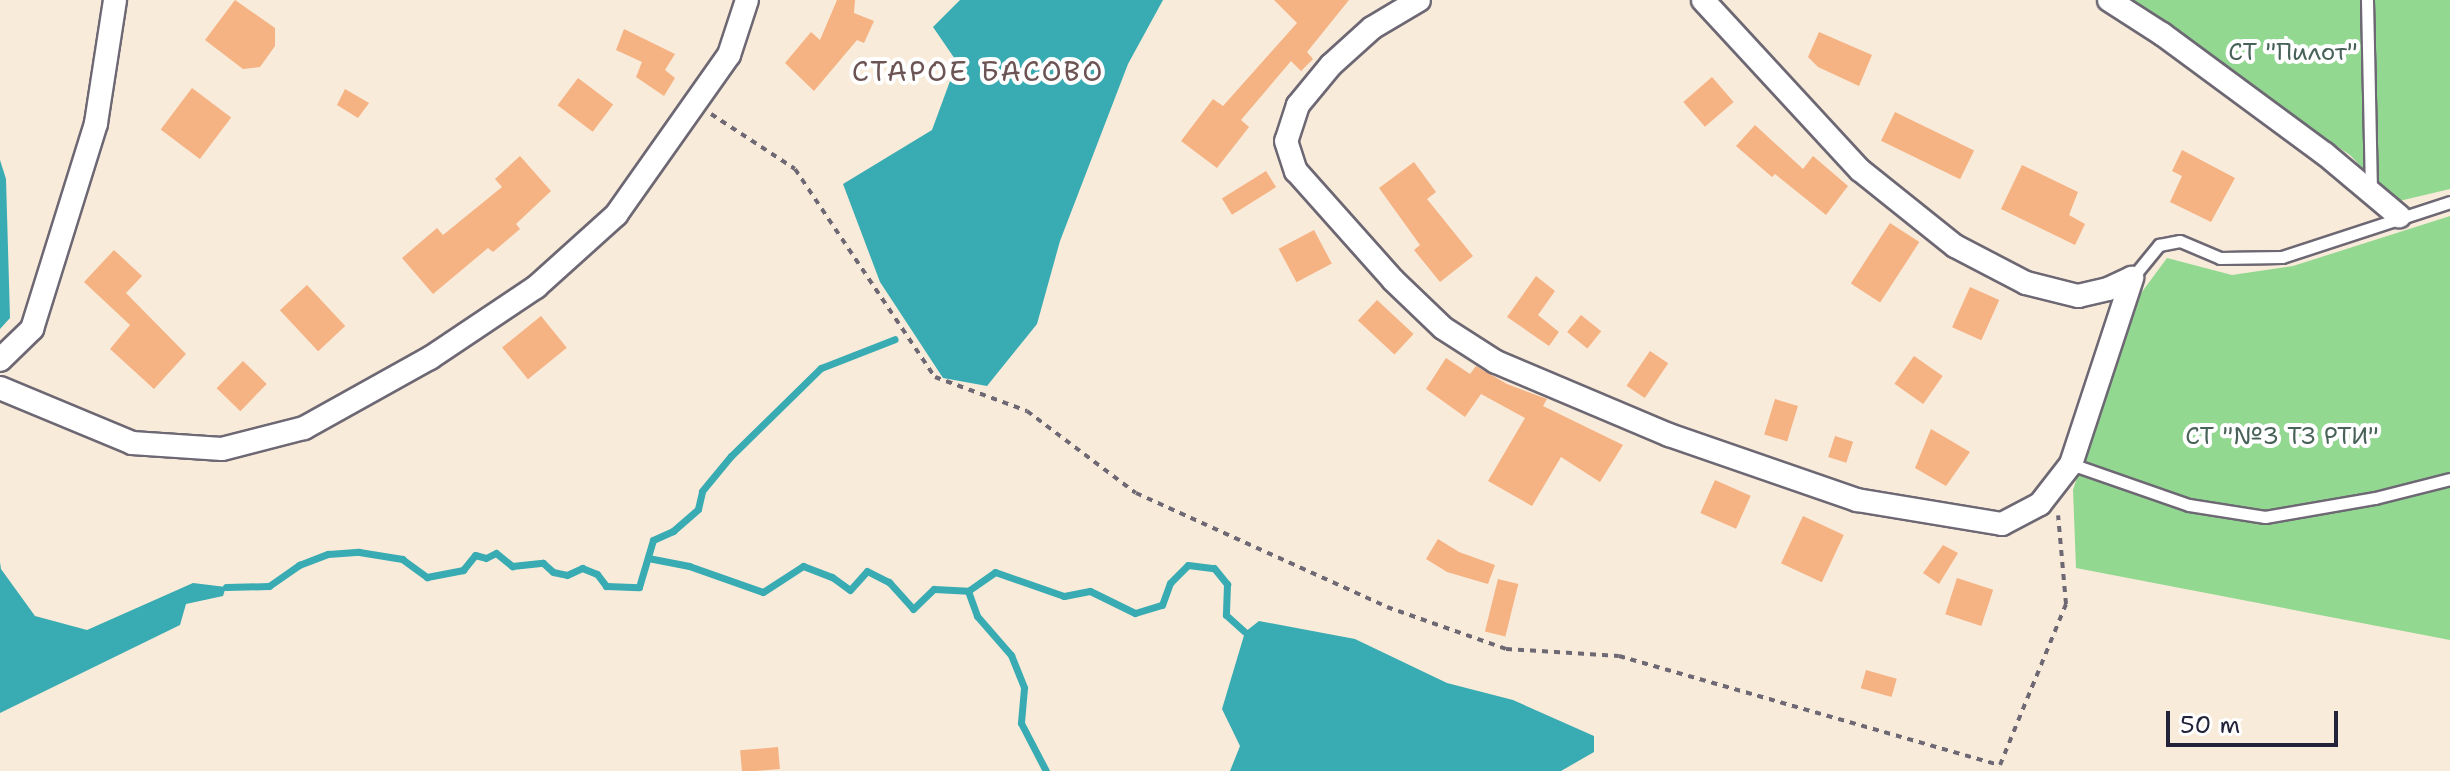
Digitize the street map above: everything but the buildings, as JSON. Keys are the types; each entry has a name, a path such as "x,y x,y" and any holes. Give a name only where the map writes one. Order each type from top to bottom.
{"street":[{"path":"0,360 32,329 96,123 115,0"},
{"path":"0,388 132,443 222,449 304,428 430,358 536,287 616,215 729,55 747,0"},
{"path":"1419,0 1372,28 1331,65 1298,105 1286,141 1296,171 1393,280 1443,328 1496,362 1655,429 1857,500 2002,524 2040,504 2071,464 2132,278"},
{"path":"1703,0 1860,170 1955,246 2026,283 2078,296 2108,289 2132,278"},
{"path":"2109,0 2174,43 2399,216"}],"lane":[{"path":"2367,0 2371,193"},
{"path":"2132,278 2159,245 2180,241 2220,258 2282,257 2399,216 2450,202"},
{"path":"2071,464 2189,505 2265,517 2375,498 2450,479"}],"path":[{"path":"693,102 795,169 935,377 1027,411 1136,493 1387,607 1506,649 1619,656 2000,765 2066,604 2055,485"}],"green space":[{"name":"СТ \"Пилот\"","path":"2117,0 2450,0 2450,189 2395,202 2350,155"},
{"name":"СТ \"№3 ТЗ РТИ\"","path":"2450,216 2450,640 2076,568 2073,490 2133,304 2167,258 2232,275 2293,266"}],"water":[{"path":"960,0 1163,0 1128,64 1060,241 1037,324 987,386 943,378 880,282 843,184 932,130 957,62 933,27"},
{"path":"0,160 6,179 10,318 0,329"},
{"path":"0,562 1,569 35,616 87,630 193,583 226,587 223,596 186,604 180,625 0,713"},
{"path":"1259,621 1355,639 1447,683 1513,700 1594,736 1594,752 1561,771 1230,771 1240,746 1222,709 1245,632"}],"waterway":[{"path":"226,587 269,586 299,565 328,554 359,552 402,559 427,577 463,570 475,555 486,558 496,553 512,566 543,563 553,572 567,575 582,568 597,574 606,586 639,587 653,540 673,531 698,509 702,491 731,456 821,368 895,339"},
{"path":"648,558 689,566 763,592 803,566 832,577 850,590 867,571 889,582 913,609 934,589 968,591 995,572 1064,596 1090,591 1135,613 1162,605 1170,583 1188,565 1214,568 1227,584 1226,615 1245,632"},
{"path":"968,591 977,616 1011,655 1024,688 1021,723 1046,771"}],"district":[{"name":"СТАРОЕ БАСОВО","path":"978,71"}]}
